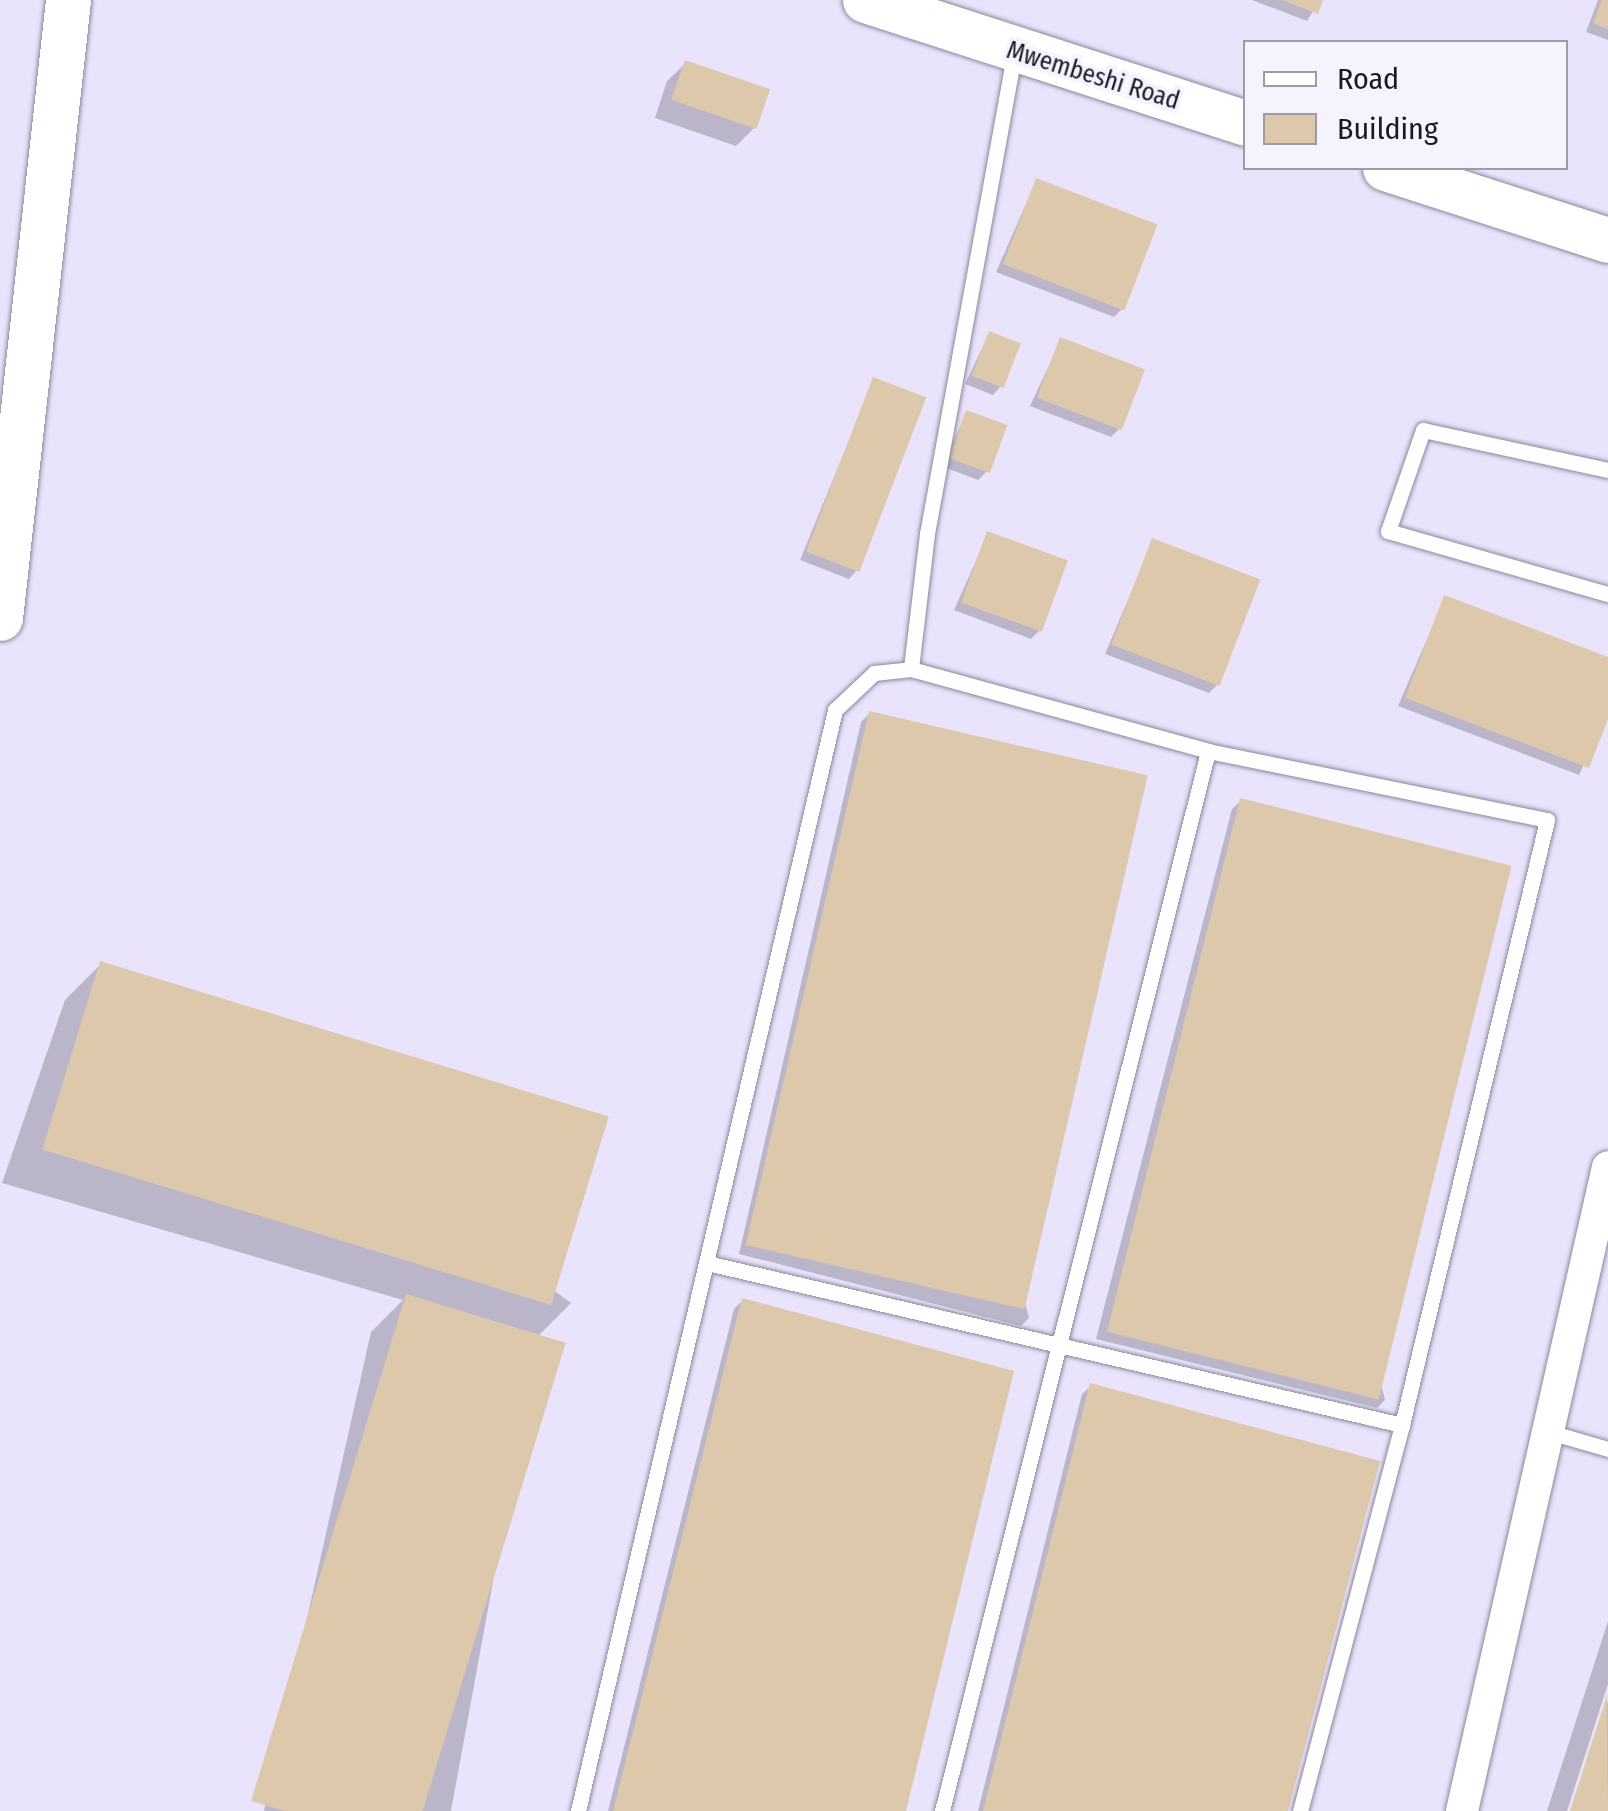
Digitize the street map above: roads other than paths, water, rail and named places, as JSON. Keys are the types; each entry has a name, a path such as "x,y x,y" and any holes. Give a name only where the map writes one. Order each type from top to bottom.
{"street":[{"path":"0,618 68,0"},
{"name":"Mwembeshi Road","path":"864,0 990,30 1243,123"},
{"path":"1392,170 1608,240"},
{"path":"1462,1811 1608,1167"}],"lane":[{"path":"911,669 990,30"},
{"path":"1608,470 1423,430 1388,531 1608,594"},
{"path":"578,1811 835,710 874,673 911,669 1208,751 1547,820 1402,1425 1300,1811"},
{"path":"942,1811 1208,751"},
{"path":"707,1262 1058,1348 1402,1425"},
{"path":"1546,1431 1608,1450"}]}
